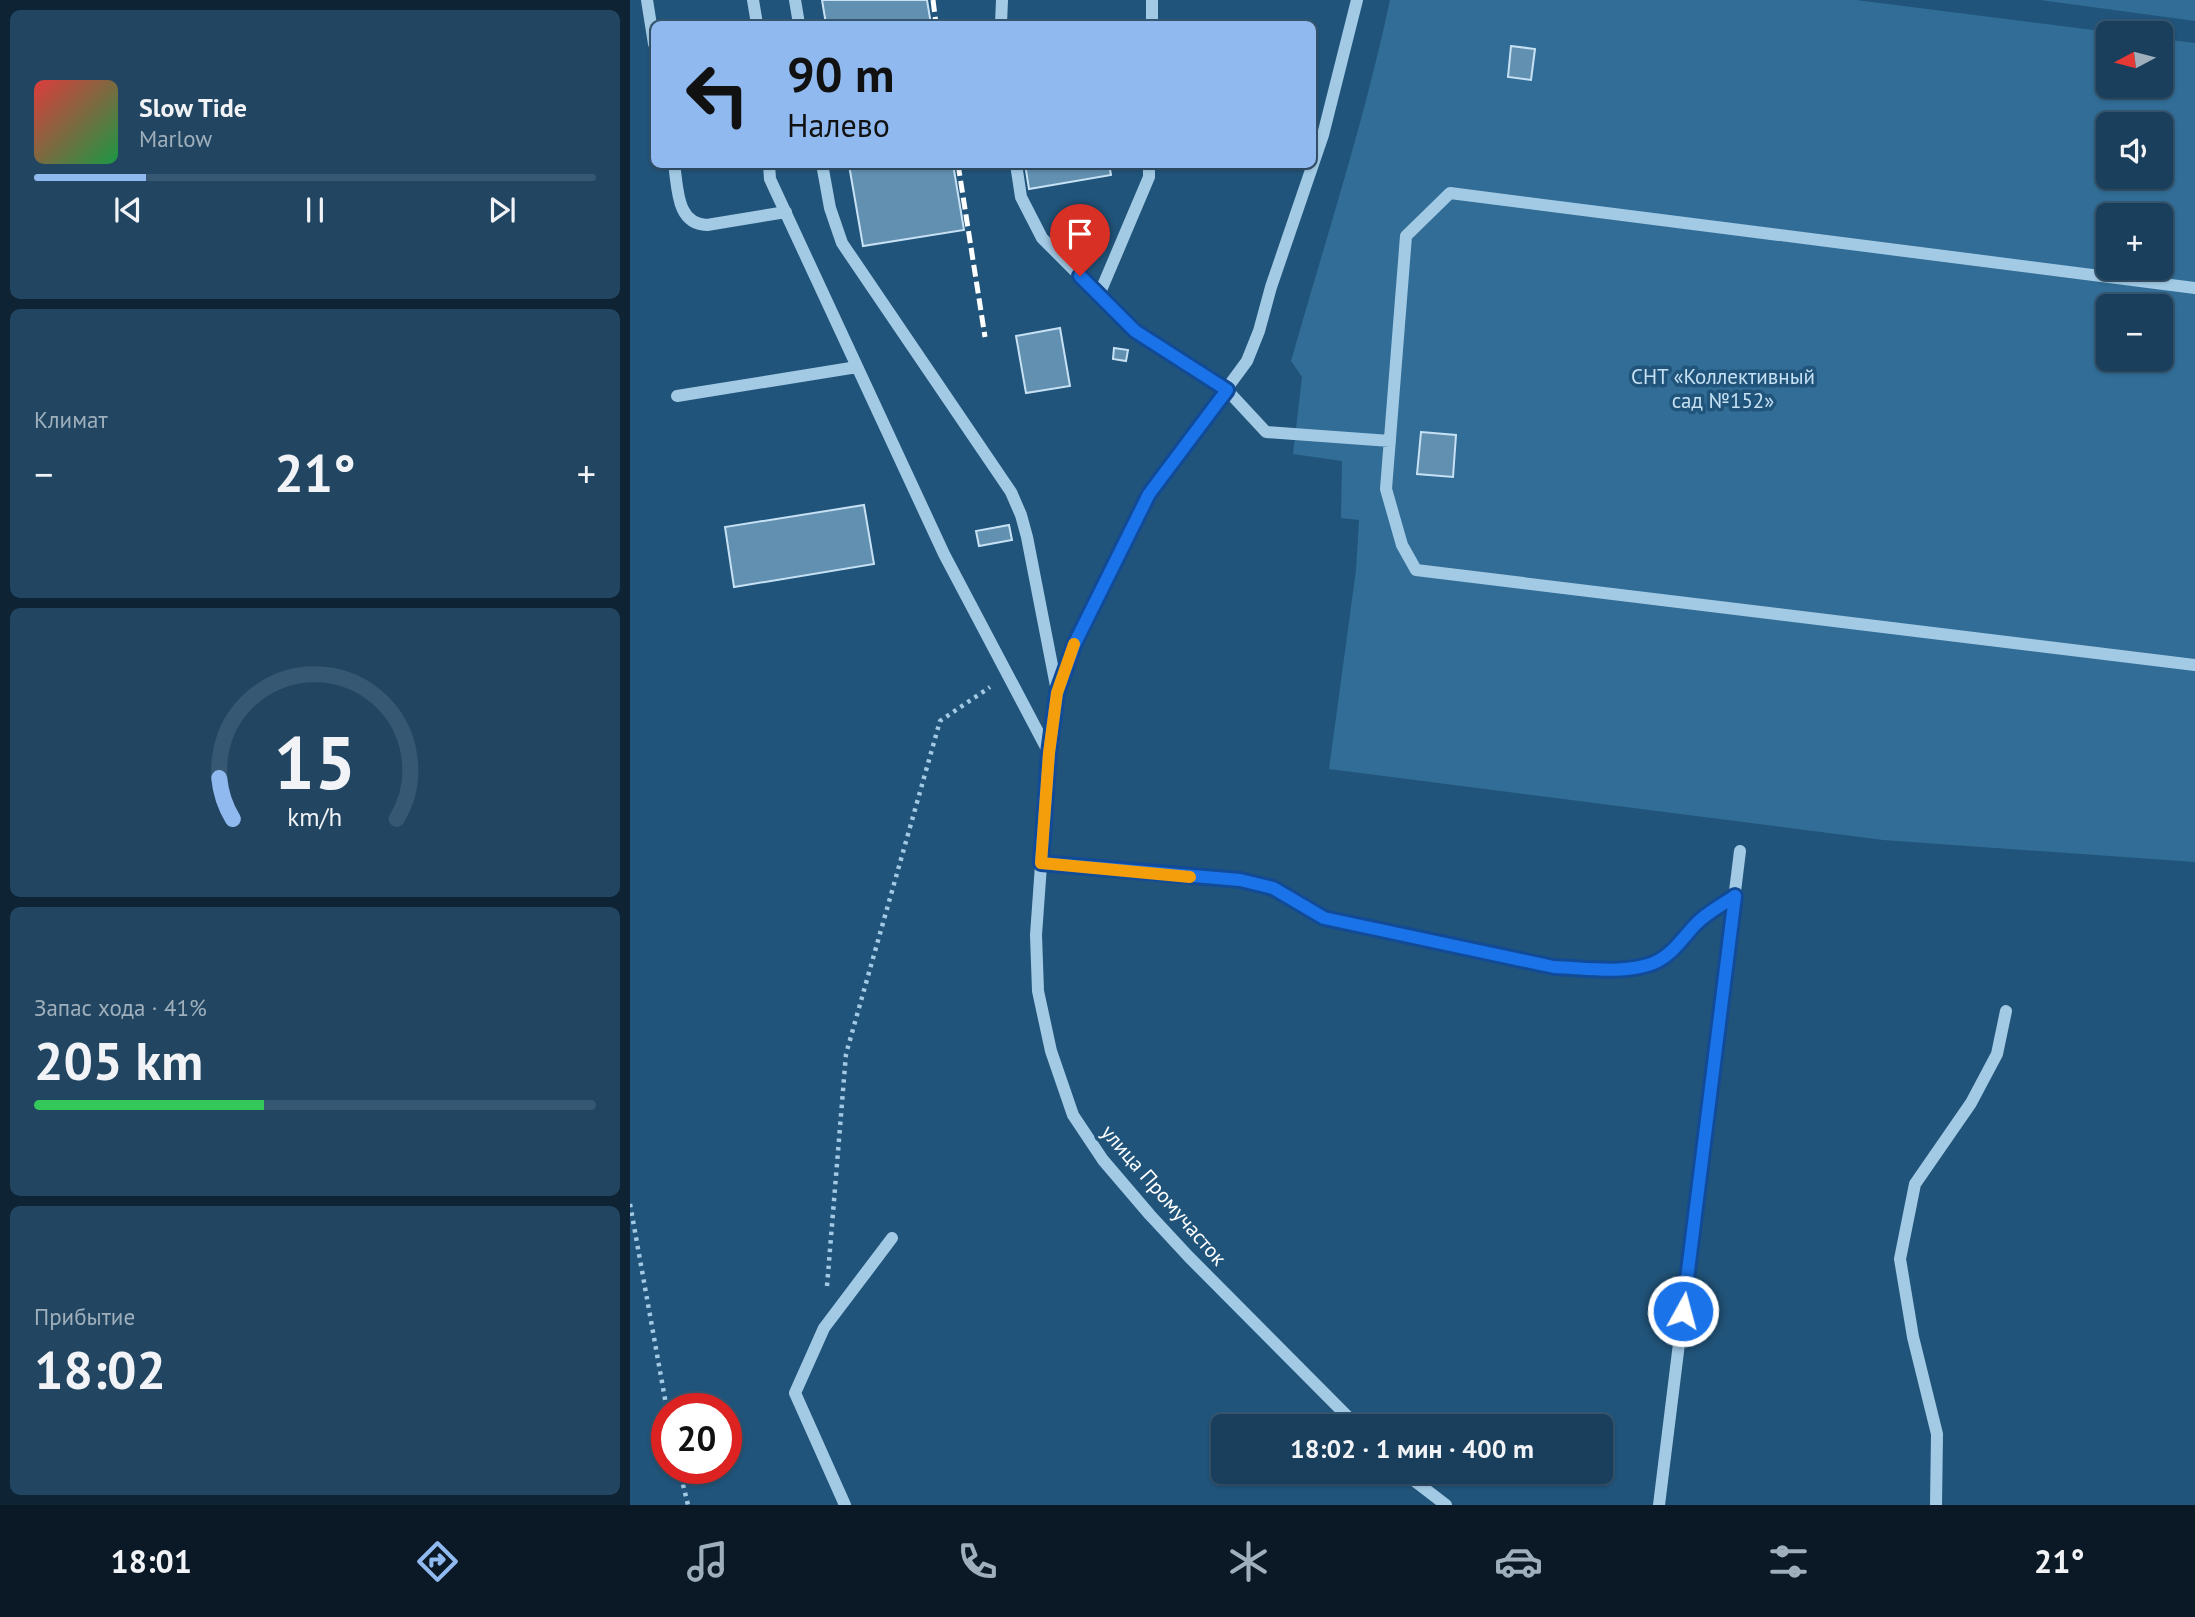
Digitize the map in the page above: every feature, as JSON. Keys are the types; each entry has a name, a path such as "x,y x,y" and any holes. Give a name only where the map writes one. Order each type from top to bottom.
{"street":[{"path":"648,0 651,22"},
{"path":"753,0 756,21"},
{"path":"794,0 798,21"},
{"path":"1001,21 1002,0"},
{"path":"1152,0 1152,21"},
{"name":"улица Промучасток","path":"1316,155 1357,0"},
{"path":"675,168 680,201 686,217 696,224 707,225 786,212"},
{"path":"769,168 770,179 944,554 1049,753"},
{"path":"823,168 830,208 842,243 1011,492 1027,537 1057,693"},
{"path":"1016,168 1020,197 1042,238 1135,331 1227,390 1266,432 1390,441"},
{"path":"1099,295 1149,177 1149,168"},
{"name":"улица Промучасток","path":"1312,168 1247,361 1149,494 1093,602 1057,693 1049,753 1036,935 1038,992 1051,1051 1073,1115 1103,1160 1150,1215 1345,1414"},
{"path":"2195,288 1450,193 1406,236 1386,489 1402,545 1416,570 2195,665"},
{"path":"677,396 858,367"},
{"path":"1659,1505 1740,851"},
{"path":"1041,863 1240,880 1273,888 1324,918 1554,967 1615,970 1652,964 1676,947 1696,923 1735,896"},
{"path":"1936,1505 1937,1434 1913,1338 1900,1259 1916,1184 1971,1103 1997,1054 2007,1011"},
{"path":"845,1505 795,1393 824,1328 892,1238"},
{"path":"1419,1484 1446,1505"}],"path":[{"path":"827,1287 846,1054 940,721 1008,674"},
{"path":"630,1204 664,1393"},
{"path":"683,1484 688,1505"}],"green space":[{"name":"СНТ «Коллективный сад №152»","path":"1390,0 1856,0 2096,30 2096,98 2174,98 2174,41 2195,43 2195,862 1883,840 1329,769 1356,570 1359,520 1341,518 1342,461 1293,454 1302,377 1291,361 1356,137"},
{"path":"2040,0 2195,0 2195,21"}],"building":[{"path":"822,0 927,0 930,21 826,21"},
{"path":"1511,46 1535,49 1531,80 1508,77"},
{"path":"850,168 954,168 964,230 863,246"},
{"path":"1026,168 1110,168 1111,175 1029,189"},
{"path":"1060,328 1070,386 1026,393 1016,336"},
{"path":"1114,348 1128,350 1126,361 1113,359"},
{"path":"1421,432 1456,435 1453,477 1417,474"},
{"path":"864,505 874,564 734,587 725,527"},
{"path":"1009,525 1012,540 979,546 976,531"}],"railway":[{"path":"933,0 936,21"},
{"path":"959,168 985,337"}],"slow traffic":[{"path":"1074,644 1057,693 1049,753 1041,863 1190,877"}],"route":[{"path":"1080,276 1135,331 1227,390 1149,494 1093,602 1075,643 1057,693 1049,753 1041,863 1240,880 1273,888 1324,918 1554,967 1615,970 1652,964 1676,947 1696,923 1735,896 1683,1311"}]}
